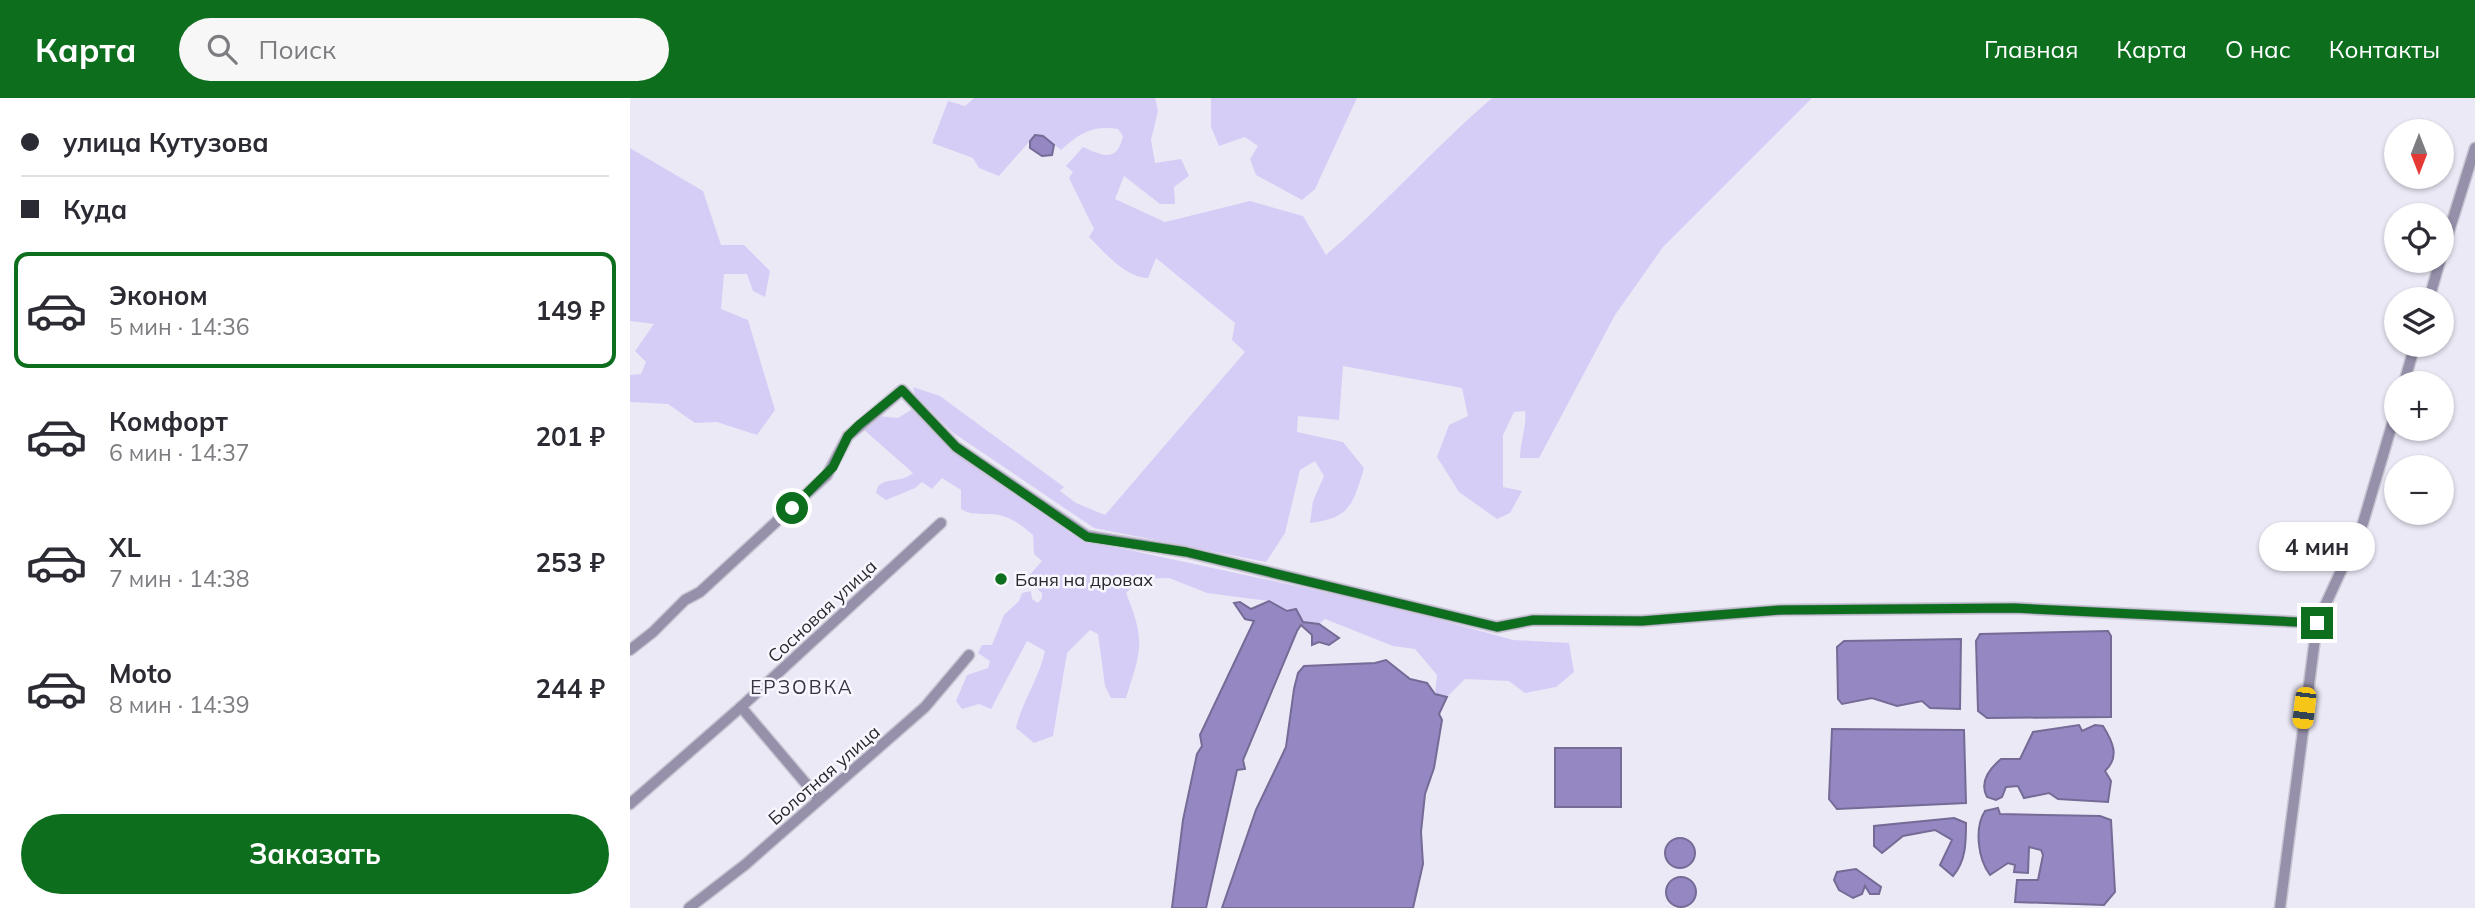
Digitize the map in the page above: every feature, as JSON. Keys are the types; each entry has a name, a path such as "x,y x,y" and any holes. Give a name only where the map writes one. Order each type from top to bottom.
{"street":[{"path":"2454,217 2475,148"},
{"path":"630,650 685,600 700,593 792,508 833,467 848,436 902,390 956,447 1087,537 1186,552 1497,627 1533,620 1642,621 1781,610 2014,608 2317,623"},
{"path":"2280,908 2307,683 2317,623 2363,523 2387,441"},
{"name":"Сосновая улица","path":"630,804 741,708 941,523"},
{"name":"Болотная улица","path":"689,908 746,864 925,708 969,655"},
{"path":"741,708 819,799"}],"shaded area":[{"path":"974,98 1155,98 1158,111 1151,140 1155,163 1181,159 1189,176 1174,187 1175,204 1160,204 1124,176 1115,199 1165,222 1250,201 1303,216 1326,255 1492,98 1812,98 1663,247 1615,315 1539,458 1520,458 1525,411 1514,412 1503,435 1503,487 1522,491 1510,513 1497,519 1459,492 1437,457 1449,425 1468,416 1462,388 1343,366 1339,420 1298,416 1297,432 1343,442 1364,468 1357,492 1342,513 1334,518 1310,523 1313,501 1324,476 1315,461 1300,470 1285,533 1266,562 1094,528 952,432 915,395 913,387 940,396 1064,487 1060,491 1076,503 1105,515 1245,352 1232,340 1235,323 1156,258 1148,278 1140,277 1116,263 1089,237 1094,229 1069,178 1073,172 1066,166 1083,147 1103,155 1113,154 1123,136 1118,129 1094,129 1074,139 1061,150 1043,136 1035,135 999,176 979,168 973,158 932,143 948,101 965,106"},
{"path":"1211,98 1357,98 1315,189 1302,200 1256,175 1250,159 1258,146 1245,137 1219,146 1211,127"},
{"path":"1035,135 1043,136 1054,145 1052,155 1042,156 1030,148 1030,141"},
{"path":"630,148 703,191 721,245 744,245 770,271 765,297 753,291 747,274 724,274 721,309 748,320 775,410 757,435 717,422 695,423 668,404 630,402 630,375 641,374 646,362 635,351 654,324 630,321"},
{"path":"914,408 959,452 1087,541 1394,607 1513,640 1569,643 1574,672 1556,687 1525,693 1509,681 1465,679 1447,697 1435,694 1437,675 1415,649 1393,646 1325,619 1319,624 1310,625 1269,601 1207,593 1169,578 1141,579 1126,593 1137,623 1139,646 1126,698 1111,698 1105,686 1098,634 1090,630 1067,653 1053,736 1034,743 1016,728 1045,651 1027,641 991,709 979,704 962,709 956,701 967,675 988,668 990,661 978,653 982,645 992,645 1004,615 1019,601 1022,593 1031,591 1032,599 1038,603 1042,598 1042,593 1026,579 1042,561 1034,554 1033,535 1004,516 970,513 961,509 961,490 942,478 932,489 922,482 915,488 886,500 876,493 882,483 913,473 862,428 877,416 898,418"},
{"path":"1269,601 1287,611 1296,609 1303,622 1319,624 1339,638 1329,645 1319,642 1312,645 1312,635 1301,625 1297,631 1243,760 1245,769 1237,770 1206,908 1172,908 1183,820 1197,754 1202,746 1200,735 1254,621 1245,619 1234,603 1240,602 1251,609"},
{"path":"2108,631 2111,636 2111,717 1987,718 1978,711 1976,641 1980,634"},
{"path":"1961,639 1960,709 1930,708 1922,701 1897,706 1872,698 1842,704 1838,699 1837,647 1844,641"},
{"path":"1386,660 1410,679 1427,683 1435,694 1447,697 1439,714 1442,720 1434,768 1425,794 1421,832 1423,864 1413,908 1222,908 1256,810 1286,747 1298,673 1304,666 1375,663"},
{"path":"2079,725 2082,731 2095,725 2103,726 2110,738 2114,755 2105,771 2111,781 2108,802 2058,799 2049,793 2024,798 2018,786 2006,787 2002,797 1996,800 1987,797 1984,786 1989,771 2001,759 2020,759 2033,732"},
{"path":"1832,729 1964,730 1966,803 1837,809 1829,799"},
{"path":"1555,748 1621,748 1621,807 1555,807"},
{"path":"1998,808 2000,814 2100,816 2111,820 2115,892 2104,905 2015,902 2017,880 2038,880 2043,855 2041,850 2029,847 2028,873 2014,872 2015,865 2008,863 1990,875 1980,852 1979,826 1985,811"},
{"path":"1954,818 1966,823 1966,830 1963,858 1953,876 1940,865 1952,840 1935,830 1903,836 1882,853 1874,846 1874,826"},
{"path":"1680,838 1691,842 1695,853 1691,864 1680,868 1669,864 1665,853 1669,842"},
{"path":"1856,869 1881,887 1879,894 1870,894 1865,886 1862,894 1853,898 1839,890 1834,880 1837,872"},
{"path":"1681,877 1692,881 1696,892 1692,903 1681,907 1670,903 1666,892 1670,881"}],"place":[{"name":"Баня на дровах","path":"1001,579"}],"district":[{"name":"ЕРЗОВКА","path":"802,687"}],"route":[{"path":"792,508 827,475 848,436 902,390 956,447 1087,537 1186,552 1497,627 1533,620 1642,621 1781,610 2014,608 2317,623"}]}
